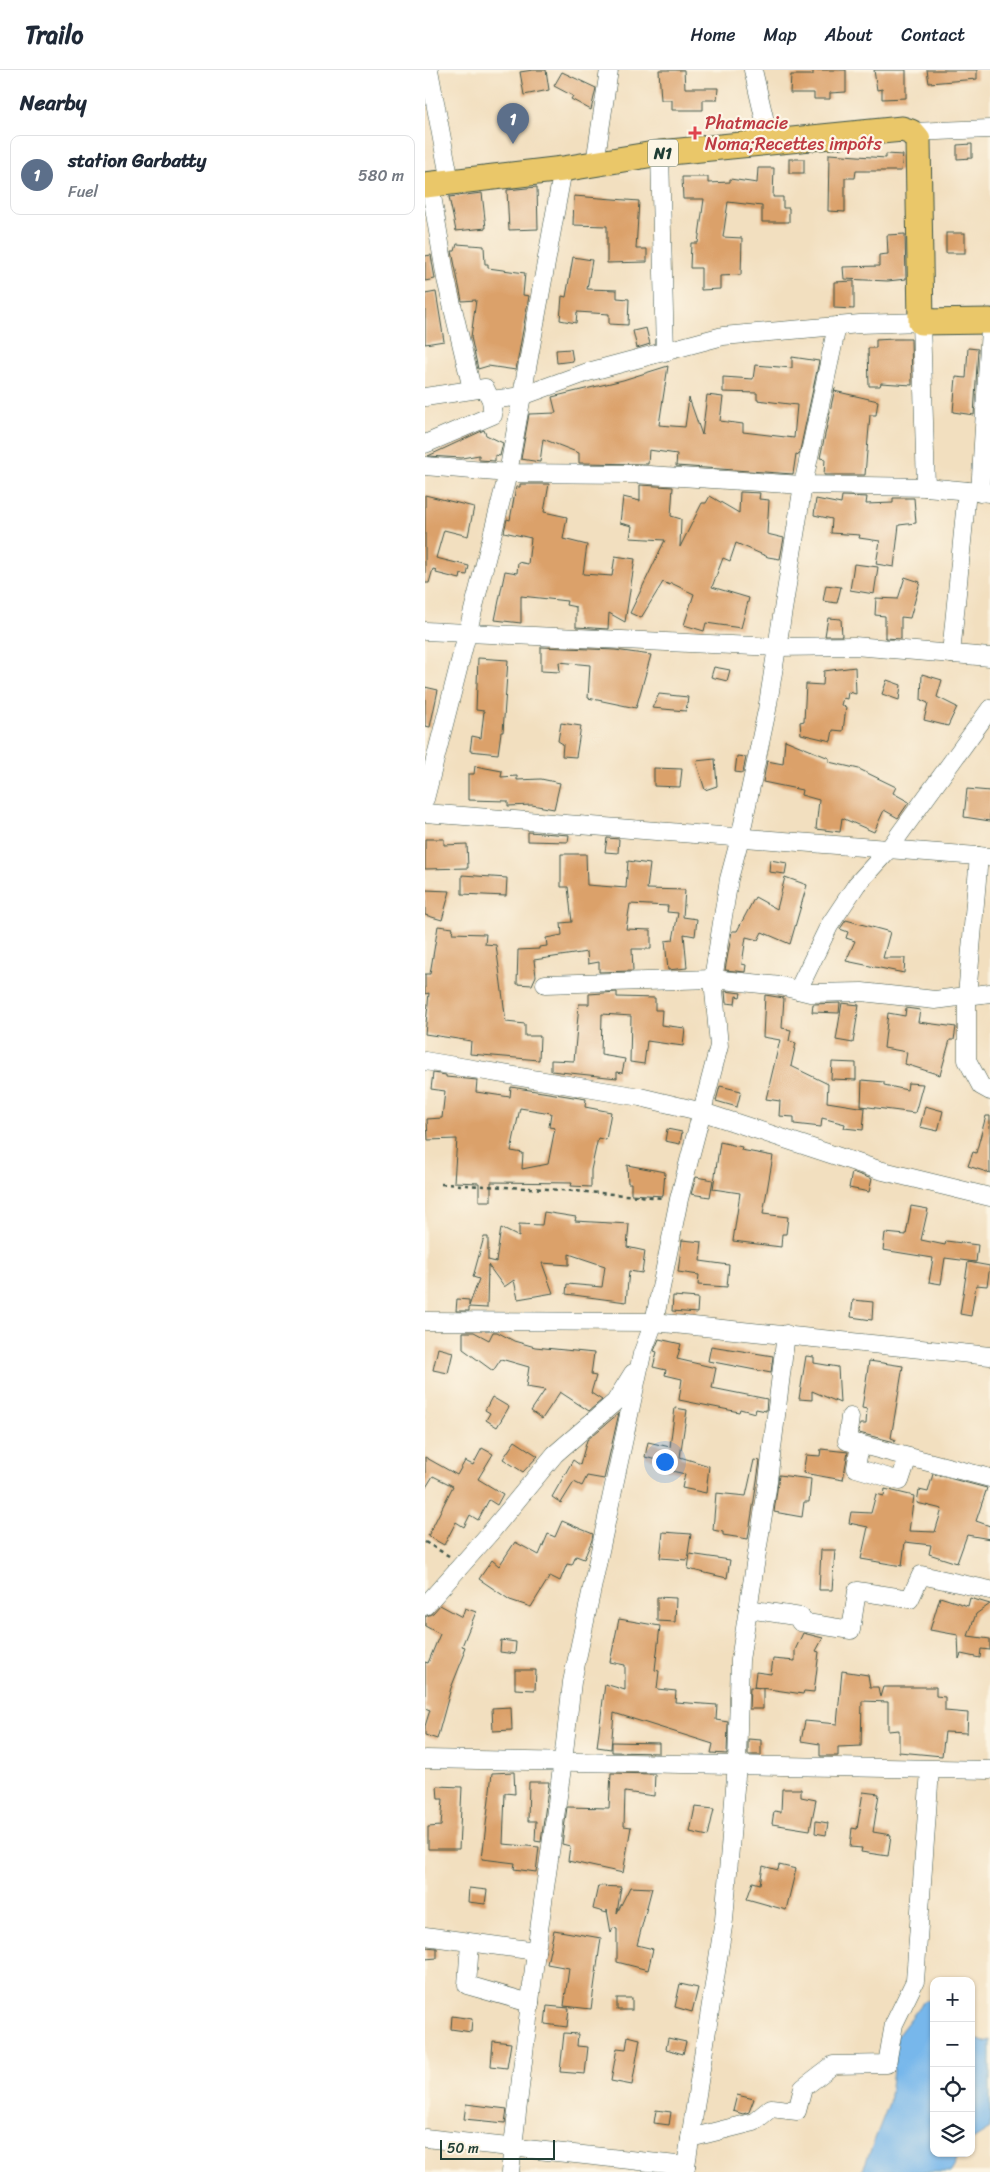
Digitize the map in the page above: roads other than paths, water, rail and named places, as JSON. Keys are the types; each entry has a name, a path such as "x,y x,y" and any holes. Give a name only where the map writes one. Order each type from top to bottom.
{"highway":[{"name":"N1","path":"435,184 563,169 660,153 901,129 911,132"},
{"path":"911,132 918,140 921,322 990,321"}],"street":[{"path":"429,70 435,184 446,278 472,389"},
{"path":"595,163 609,70"},
{"path":"753,70 770,143"},
{"path":"911,132 990,129"},
{"path":"660,153 665,353"},
{"path":"425,799 508,473 563,169"},
{"path":"491,400 522,396 588,372 723,336 837,326 921,322 927,487"},
{"path":"425,1606 463,1564 555,1454 615,1402 631,1379 654,1322 679,1200 719,1046 713,979 729,879 740,838 767,710 803,486 837,326"},
{"path":"951,654 979,492 990,329"},
{"path":"425,397 485,388 491,400 493,415 425,444"},
{"path":"425,466 508,473 635,474 803,486 927,487 979,492"},
{"path":"425,631 468,634 575,636 777,647 854,646 990,657"},
{"path":"798,990 829,926 857,884 888,850 990,709"},
{"path":"425,813 985,857 967,996 967,1060 981,1086 990,1091"},
{"path":"545,984 713,979 781,986 810,993 862,992 935,1000 990,993"},
{"path":"425,1061 640,1097 703,1112 879,1170 990,1197"},
{"path":"425,1321 654,1322 990,1356"},
{"path":"425,2138 686,2169 724,1920 737,1764 740,1660 767,1489 786,1334"},
{"path":"509,2172 572,1682 642,1354"},
{"path":"850,1417 847,1441 990,1478"},
{"path":"860,1444 856,1468 900,1481 908,1457"},
{"path":"748,1609 801,1617 800,1622 851,1630 857,1591 910,1599 921,1575 990,1590"},
{"path":"425,1759 737,1764 930,1770 989,1766"},
{"path":"690,2138 754,2122 771,2108 797,2111 803,2088 833,2065 887,2064 894,2024 915,1982 930,1770"},
{"path":"425,1936 536,1951"},
{"path":"470,1943 467,1985 530,2002"}],"water":[{"path":"930,1999 930,2157 958,2157 951,2172 862,2172 889,2103 897,2036 924,2001"},
{"path":"975,2039 984,2042 990,2040 990,2129 975,2138"}],"place":[{"name":"Phatmacie Noma;Recettes impôts","path":"695,133"},
{"name":"station Garbatty","path":"513,144"}]}
